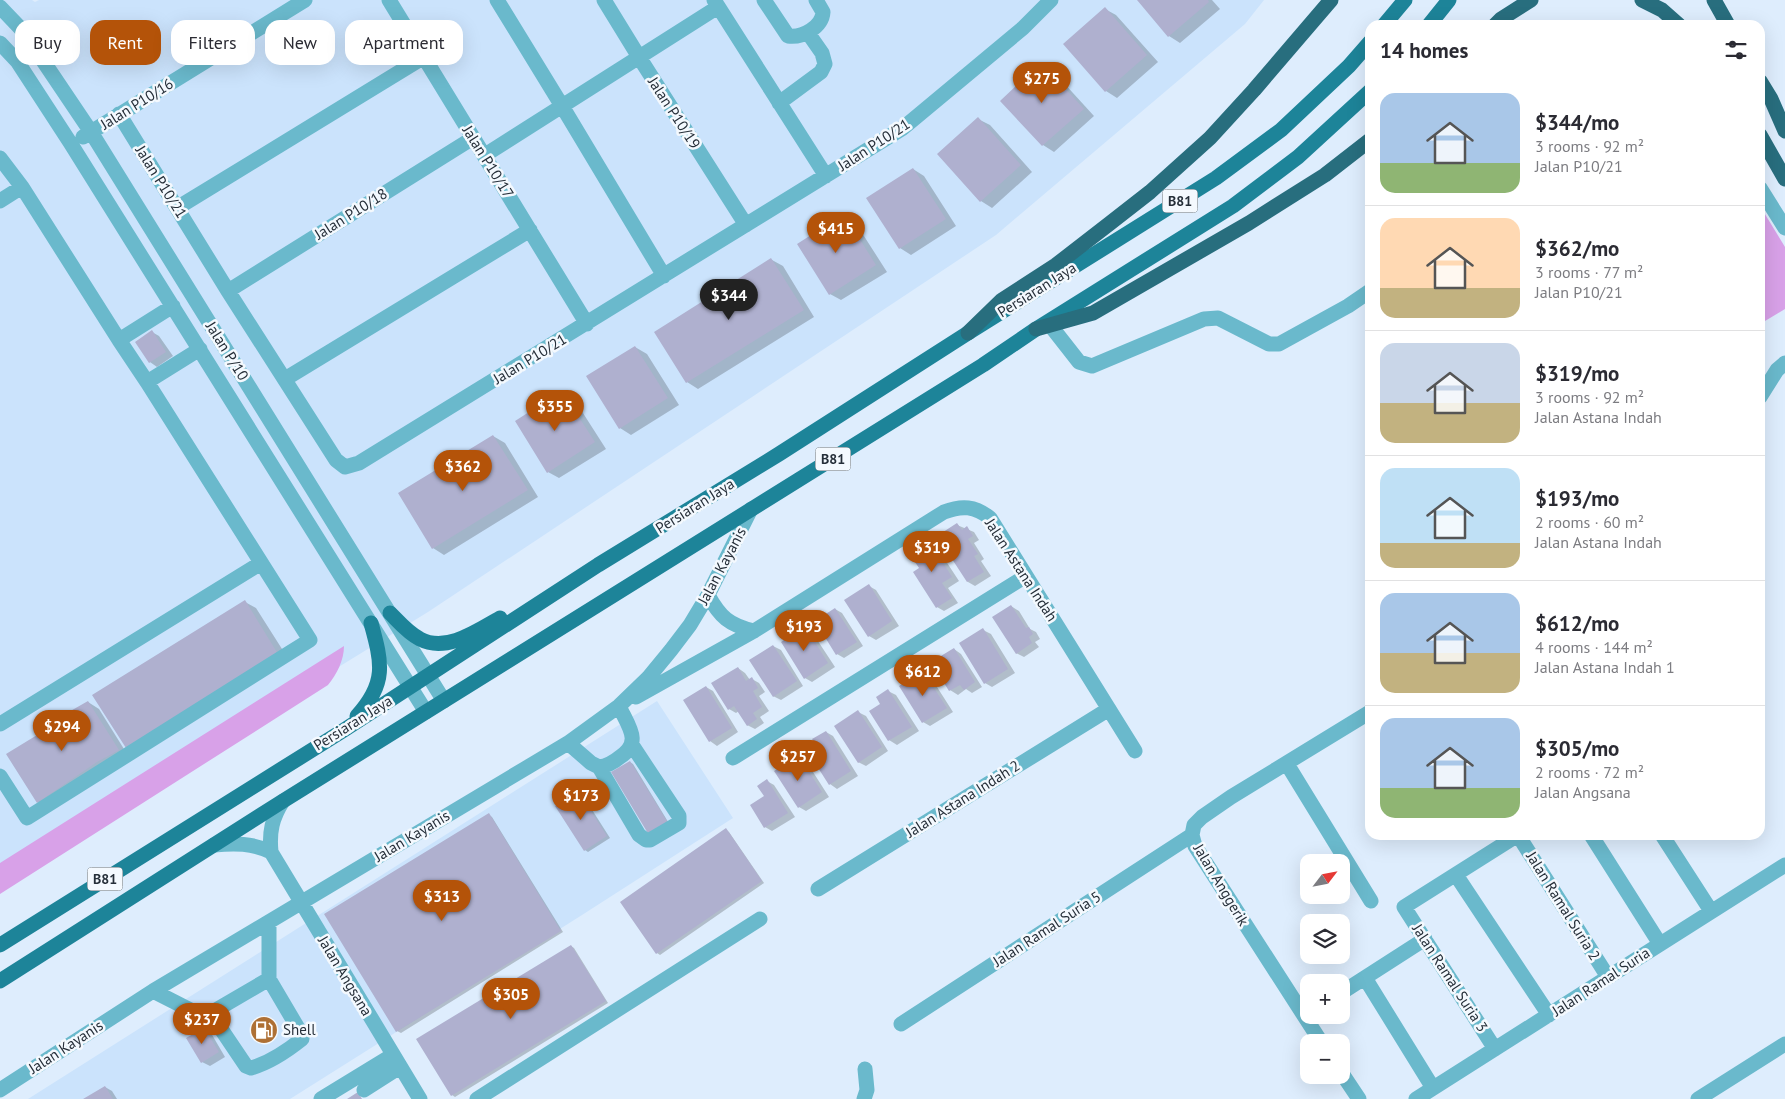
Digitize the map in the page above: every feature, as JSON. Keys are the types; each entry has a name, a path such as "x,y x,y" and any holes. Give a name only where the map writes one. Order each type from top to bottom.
{"highway":[{"path":"968,333 1002,300 1056,265 1150,192 1210,138 1331,0"},
{"path":"1500,20 1531,0"},
{"path":"1642,0 1662,10 1673,20"},
{"path":"1714,0 1725,20"},
{"path":"1765,89 1785,131"},
{"path":"1043,327 1093,313 1249,223 1325,175 1365,144"},
{"path":"1765,144 1785,179"}],"main road":[{"path":"1388,20 1405,0"},
{"path":"1433,20 1449,0"},
{"name":"Persiaran Jaya","path":"0,945 344,730 598,565 779,454 1223,173 1281,130 1349,66 1365,48"},
{"name":"Persiaran Jaya","path":"0,981 283,801 751,510 1233,206 1298,157 1365,95"},
{"path":"390,613 421,639 436,643 457,640 598,565"},
{"path":"344,730 367,705 379,681 380,657 371,623"}],"street":[{"name":"Jalan P10/16","path":"71,144 305,0"},
{"name":"Jalan P10/17","path":"389,0 401,20"},
{"path":"497,0 664,276"},
{"name":"Jalan P10/19","path":"604,0 746,225"},
{"path":"764,0 788,36 796,37 808,32 821,20 823,15 816,0"},
{"name":"Jalan P10/21","path":"119,114 228,291 336,460 345,467 359,463 903,128 1023,28 1051,0"},
{"path":"484,155 639,57 716,4 826,176"},
{"name":"Jalan P/10","path":"0,7 23,31 91,132 444,701"},
{"path":"779,103 821,72 825,64 822,54 808,32"},
{"name":"Jalan P/10","path":"0,43 17,60 71,144 426,712"},
{"path":"177,208 411,65"},
{"name":"Jalan P10/17","path":"429,65 587,324"},
{"name":"Jalan P10/18","path":"228,291 473,138"},
{"path":"0,158 22,187 310,640 26,818 0,776"},
{"path":"0,201 22,187"},
{"path":"1765,196 1785,228"},
{"path":"285,379 530,230"},
{"path":"1043,327 1079,362 1092,366 1204,319 1218,318 1269,344 1279,344 1348,306 1365,294"},
{"path":"119,340 173,306"},
{"path":"147,382 200,349"},
{"path":"1765,389 1777,370 1785,363"},
{"name":"Jalan Astana Indah","path":"619,706 754,631 944,512 964,507 976,509 990,518 1135,751"},
{"name":"Jalan Kayanis","path":"0,1090 153,991 568,743 619,706 648,678 690,625 708,596 751,510"},
{"path":"0,724 261,563"},
{"path":"732,758 1026,576"},
{"path":"708,596 716,610 728,621 740,628 754,631"},
{"path":"599,767 618,759 629,751 632,745 633,735 619,706"},
{"name":"Jalan Astana Indah 2","path":"818,889 1108,709"},
{"name":"Jalan Anggerik","path":"1300,1005 1195,846 1192,835 1194,825 1202,816 1231,796 1287,764 1365,715"},
{"path":"568,743 591,763 599,767 642,838 650,840 679,822 679,816 632,745"},
{"path":"1287,764 1371,902"},
{"path":"214,845 245,844 258,846 271,852 271,825 283,801"},
{"name":"Jalan Ramal Suria 5","path":"901,1024 1192,835"},
{"path":"1510,840 1456,875 1549,1015"},
{"name":"Jalan Ramal Suria 2","path":"1521,840 1608,977"},
{"path":"1594,840 1660,944"},
{"path":"1665,840 1711,911"},
{"name":"Jalan Angsana","path":"271,852 420,1099"},
{"name":"Jalan Ramal Suria","path":"1416,1099 1785,865"},
{"name":"Jalan Ramal Suria 3","path":"1456,875 1404,907 1495,1049"},
{"path":"477,1099 760,919"},
{"path":"153,991 204,1017 215,1020 246,1066 251,1068 262,1065 302,1039 302,1035 269,978 269,923"},
{"path":"1350,987 1425,939"},
{"path":"204,1017 269,978"},
{"path":"1364,978 1434,1088"},
{"path":"1698,1099 1785,1044"},
{"path":"321,1099 364,1089 396,1061"},
{"path":"864,1099 867,1090 865,1069"},
{"path":"1349,1084 1359,1099"}],"shaded area":[{"path":"0,0 32,0 35,2 39,0 1264,0 1245,24 996,235 428,612 0,875"},
{"path":"1765,214 1785,247 1785,309 1765,321"},
{"path":"344,646 339,667 328,685 0,894 0,863"},
{"path":"657,701 733,818 582,915 290,1099 28,1099"}],"building":[{"path":"1137,0 1208,0 1209,2 1168,37"},
{"path":"1105,7 1147,55 1105,92 1063,44"},
{"path":"1041,62 1084,109 1042,146 1000,101"},
{"path":"978,117 1021,165 980,202 937,154"},
{"path":"913,168 946,219 899,249 866,198"},
{"path":"844,214 876,265 829,295 797,244"},
{"path":"771,258 804,310 686,383 654,332"},
{"path":"152,330 166,352 149,363 135,342"},
{"path":"635,346 668,398 619,429 586,376"},
{"path":"562,391 595,442 547,473 515,421"},
{"path":"493,435 528,490 432,549 398,493"},
{"path":"957,523 962,530 967,526 973,536 968,539 978,554 974,556 984,572 967,582 937,536"},
{"path":"929,540 952,577 942,583 952,598 936,608 913,572 919,568 909,553"},
{"path":"869,584 892,621 868,637 844,600"},
{"path":"245,600 278,654 126,748 92,695"},
{"path":"1011,605 1026,628 1029,627 1033,634 1029,637 1032,643 1016,654 992,617"},
{"path":"835,608 857,642 836,655 815,621"},
{"path":"805,626 828,663 804,679 781,642"},
{"path":"983,628 1008,669 984,684 959,643"},
{"path":"773,645 797,681 773,697 749,660"},
{"path":"954,648 975,682 964,690 960,685 949,691 931,662"},
{"path":"738,667 746,681 752,677 758,688 753,691 762,707 753,713 757,719 747,726 734,706 728,710 711,683"},
{"path":"923,671 947,708 922,723 899,686"},
{"path":"706,686 732,728 709,742 683,700"},
{"path":"888,689 912,727 888,741 869,711 880,704 876,697"},
{"path":"88,701 119,750 97,762 37,803 6,754 42,732 40,730 53,722 55,724 69,715 67,713"},
{"path":"858,710 882,747 858,763 834,726"},
{"path":"826,731 851,771 829,785 808,752 817,746 812,739"},
{"path":"799,756 822,792 798,808 774,771"},
{"path":"630,761 668,823 649,835 611,772"},
{"path":"767,779 788,813 764,828 750,805 764,796 757,786"},
{"path":"578,791 607,836 584,851 555,806"},
{"path":"489,813 561,931 396,1032 324,914"},
{"path":"726,828 762,881 656,954 620,902"},
{"path":"571,945 606,1001 451,1096 416,1039"},
{"path":"204,1028 219,1052 201,1063 186,1038"},
{"path":"105,1086 113,1099 83,1099"},
{"path":"358,1092 362,1099 347,1099"}],"place":[{"name":"Shell","path":"264,1030"}]}
